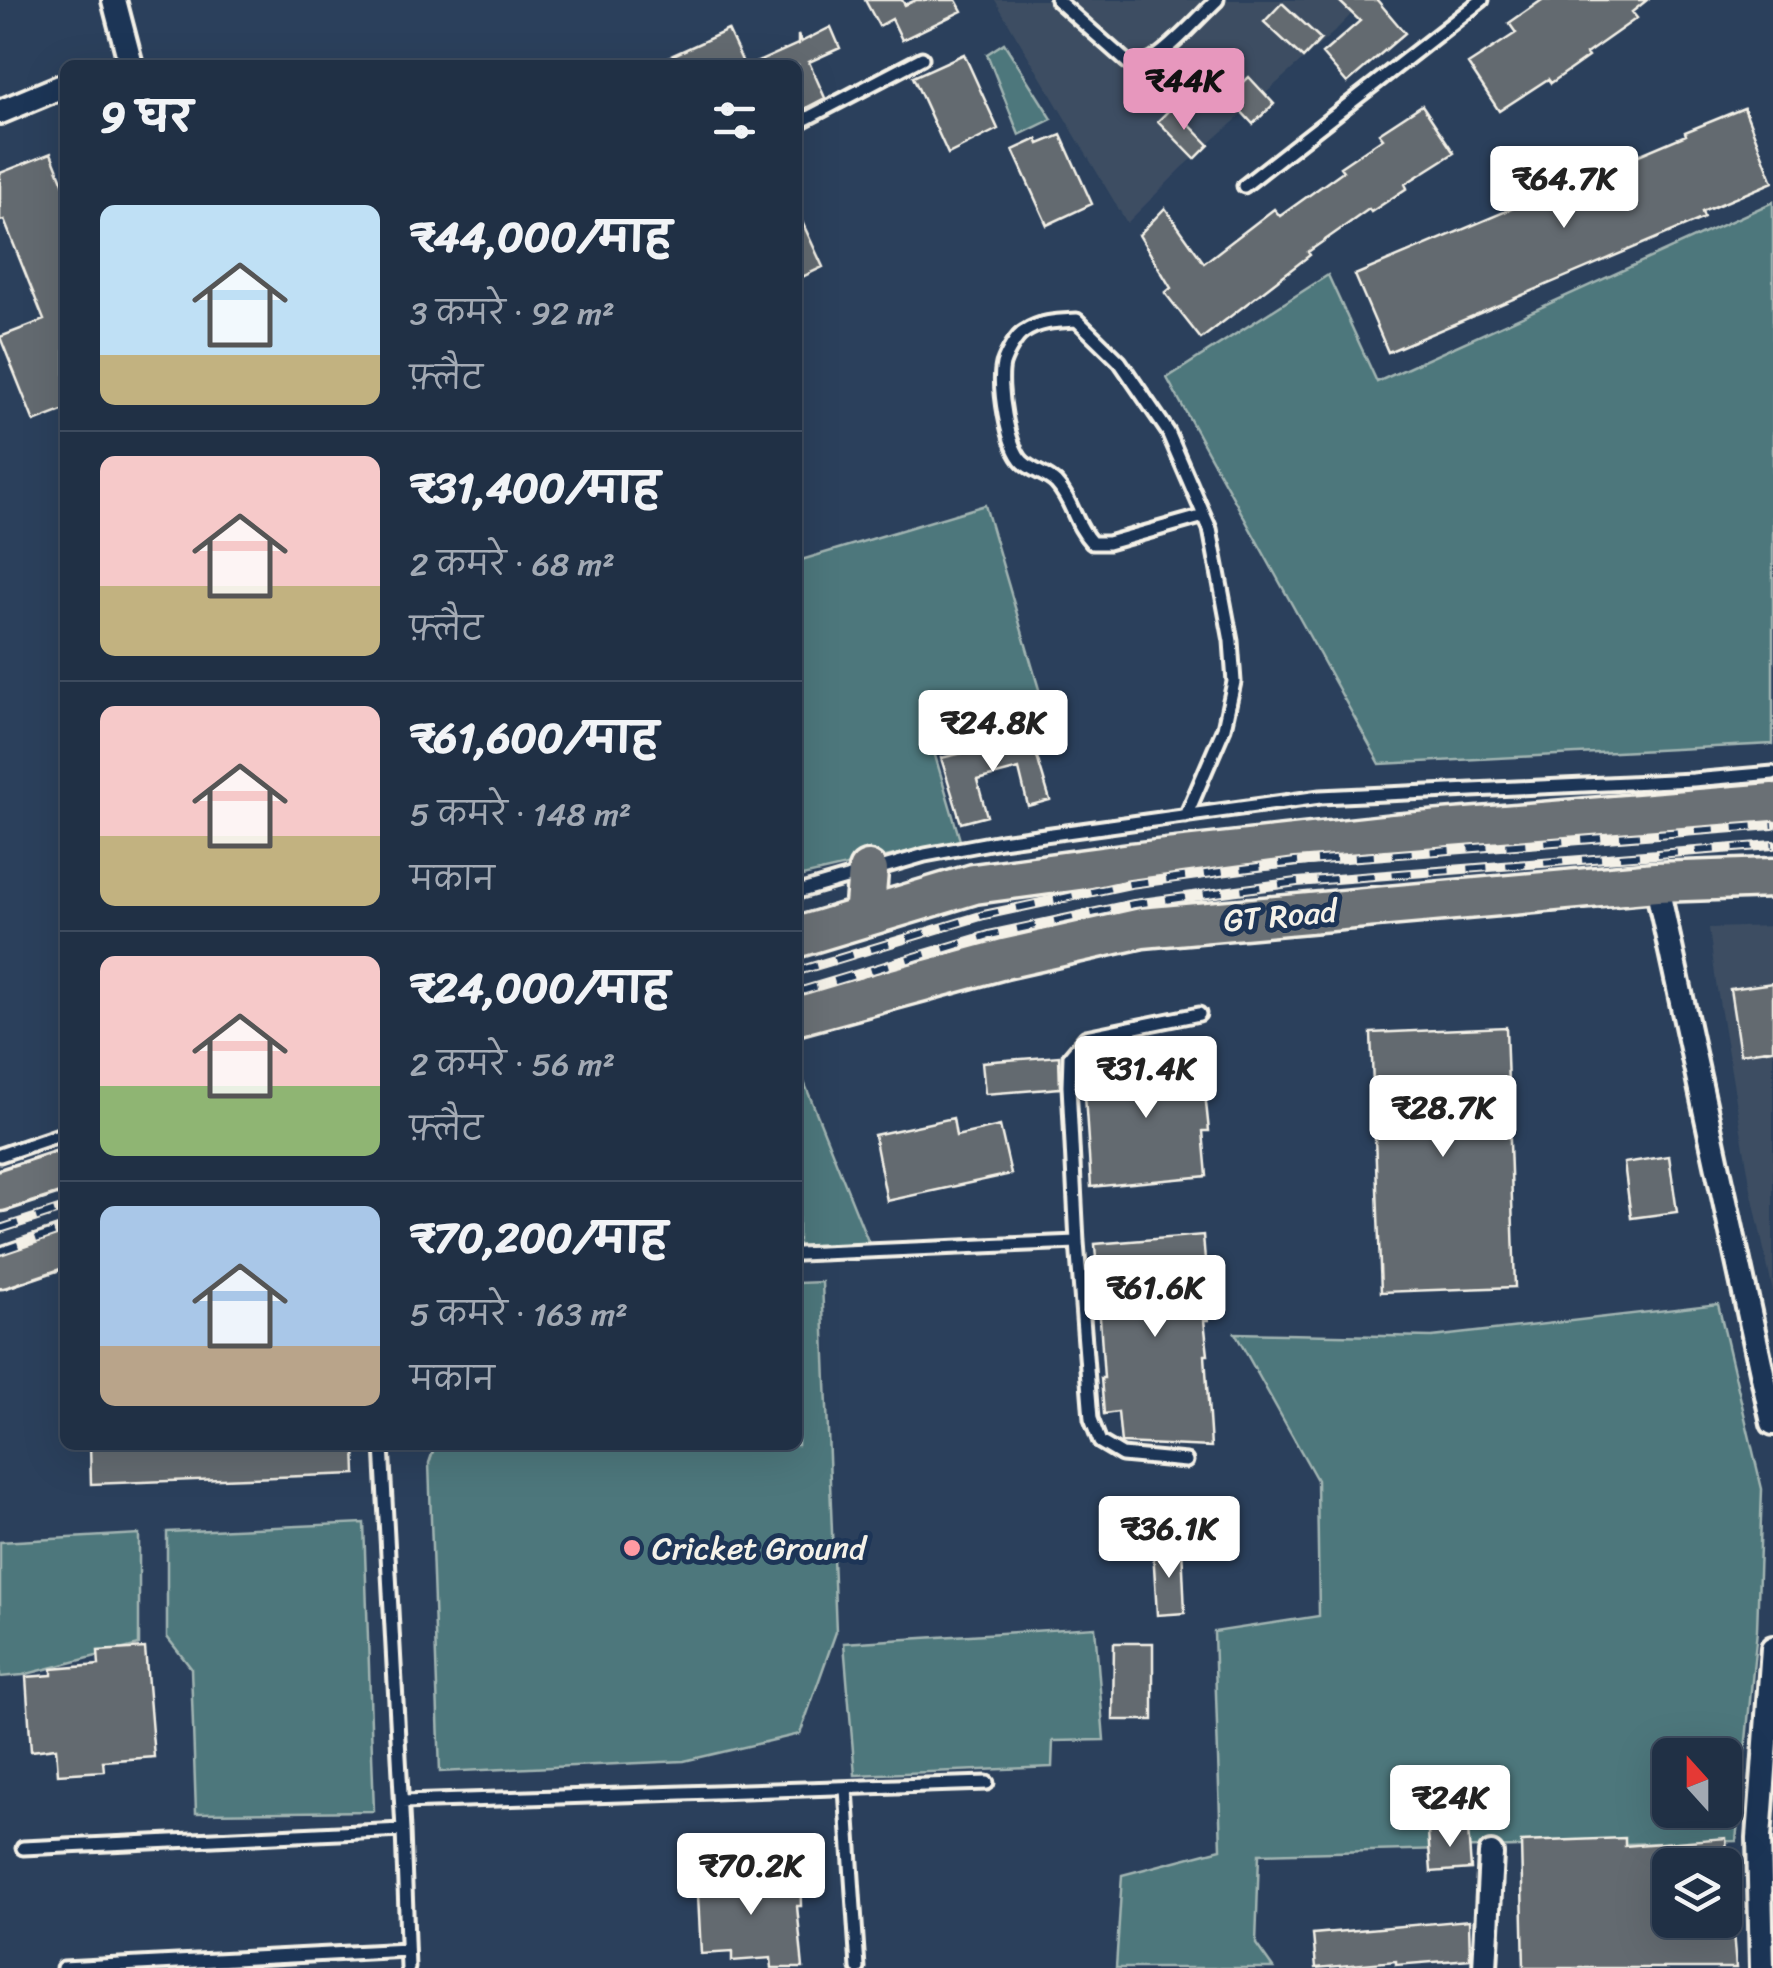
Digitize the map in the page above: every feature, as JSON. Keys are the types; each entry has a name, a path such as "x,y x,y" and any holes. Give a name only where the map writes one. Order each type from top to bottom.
{"highway":[{"name":"GT Road","path":"802,936 974,884 1394,834 1773,803"},
{"path":"864,917 868,871"},
{"name":"GT Road","path":"802,1013 1004,959 1142,928 1656,882 1773,878"},
{"path":"0,1191 60,1172"},
{"path":"0,1268 60,1248"}],"street":[{"path":"114,0 124,60"},
{"path":"0,112 60,87"},
{"path":"1656,882 1773,1423"},
{"path":"1762,1968 1760,1838 1773,1648"},
{"path":"1485,1968 1491,1854"}],"lane":[{"path":"1057,0 1127,62 1138,66 1161,54 1217,0"},
{"path":"1244,186 1482,0"},
{"path":"802,121 922,58"},
{"path":"1186,816 1224,728 1234,682 1231,641 1210,529 1168,432 1120,362 1077,320 1048,321 1020,333 1003,364 1010,440 1022,462 1055,481 1070,502 1079,529 1092,543 1108,543 1204,516"},
{"path":"802,891 926,854 1320,797 1773,773"},
{"path":"1186,1461 1122,1456 1100,1442 1091,1420 1069,1086 1070,1056 1086,1038 1199,1014"},
{"path":"0,1156 60,1134"},
{"path":"802,1254 1077,1242"},
{"path":"382,1450 408,1968"},
{"path":"402,1802 987,1784"},
{"path":"846,1789 858,1968"},
{"path":"23,1848 404,1830"},
{"path":"62,1968 407,1950"}],"shaded area":[{"path":"995,0 1365,0 1127,223"},
{"path":"1773,926 1773,1292 1751,1189 1709,928"}],"green space":[{"path":"1004,43 1052,119 1019,135 987,54"},
{"path":"1773,202 1773,744 1380,764 1167,378 1328,275 1377,382"},
{"path":"985,505 1050,727 973,748 934,752 960,840 802,876 802,560"},
{"path":"802,1077 870,1246 802,1250"},
{"name":"Cricket Ground","path":"822,1282 836,1632 800,1734 684,1761 440,1772 429,1463 433,1450 802,1450 802,1283"},
{"path":"1718,1304 1762,1489 1757,1630 1742,1781 1742,1738 1652,1738 1652,1828 1737,1828 1736,1841 1259,1854 1256,1944 1273,1968 1116,1968 1122,1875 1221,1849 1214,1632 1319,1616 1317,1480 1235,1333 1432,1337"},
{"path":"364,1523 374,1811 196,1813 191,1668 167,1637 167,1532"},
{"path":"139,1534 139,1645 23,1675 0,1677 0,1542"},
{"path":"1095,1627 1104,1740 1053,1741 1052,1767 855,1775 844,1643"}],"building":[{"path":"865,0 902,0 905,5 916,0 956,0 962,11 902,40 892,19 879,26"},
{"path":"1338,0 1377,0 1405,33 1347,83 1322,54 1360,21"},
{"path":"1542,0 1647,0 1632,12 1637,18 1586,54 1588,57 1551,83 1548,79 1499,111 1468,64 1516,33 1509,23"},
{"path":"1282,3 1321,39 1303,58 1264,22"},
{"path":"831,27 840,48 809,62 825,98 802,110 802,60 762,60 798,44 798,35 801,42"},
{"path":"728,30 742,60 662,60"},
{"path":"964,54 998,129 948,154 913,77"},
{"path":"1249,77 1274,104 1253,124 1228,97"},
{"path":"1422,105 1454,153 1308,252 1310,255 1201,339 1165,293 1171,288 1139,235 1165,208 1204,263 1274,209 1280,216 1343,171 1340,167 1383,138 1379,133"},
{"path":"1172,107 1209,145 1195,159 1158,121"},
{"path":"1744,108 1773,182 1702,212 1704,218 1388,352 1355,275"},
{"path":"1061,135 1092,204 1047,225 1013,150 1037,139 1039,144"},
{"path":"51,153 60,176 60,412 34,422 0,337 44,320 4,220 0,221 0,173"},
{"path":"802,222 823,267 802,277"},
{"path":"1031,737 1050,800 1028,806 1019,769 977,780 987,816 961,823 941,758"},
{"path":"1773,983 1773,1049 1740,1054 1730,989"},
{"path":"1506,1027 1515,1287 1381,1292 1371,1033"},
{"path":"1059,1056 1060,1088 985,1094 982,1062"},
{"path":"1207,1056 1209,1084 1204,1084 1209,1131 1203,1131 1207,1176 1091,1187 1085,1095 1084,1086 1078,1086 1079,1068"},
{"path":"953,1118 956,1136 1000,1126 1011,1174 887,1201 874,1135"},
{"path":"1669,1156 1677,1212 1631,1218 1624,1163"},
{"path":"1203,1235 1211,1447 1121,1443 1118,1412 1104,1414 1095,1244"},
{"path":"90,1450 355,1450 356,1474 91,1484"},
{"path":"1182,1547 1185,1613 1157,1615 1153,1549"},
{"path":"1114,1643 1153,1643 1153,1720 1113,1720"},
{"path":"145,1648 154,1757 103,1761 104,1771 58,1774 56,1748 31,1751 26,1677 52,1675 52,1669 99,1665 98,1651"},
{"path":"1468,1829 1471,1869 1431,1872 1428,1832"},
{"path":"1625,1838 1625,1846 1726,1838 1727,1848 1652,1848 1652,1938 1734,1938 1736,1968 1524,1968 1521,1842"},
{"path":"697,1876 800,1876 801,1906 797,1906 803,1968 772,1968 771,1958 732,1961 732,1952 701,1954"},
{"path":"1469,1920 1470,1959 1316,1968 1313,1934"}],"railway":[{"path":"802,970 984,915 1130,884 1295,862 1773,825"},
{"path":"802,991 989,935 1134,904 1297,882 1773,845"},
{"path":"0,1229 60,1210"},
{"path":"0,1251 60,1231"}],"place":[{"name":"Cricket Ground","path":"632,1548"}]}
